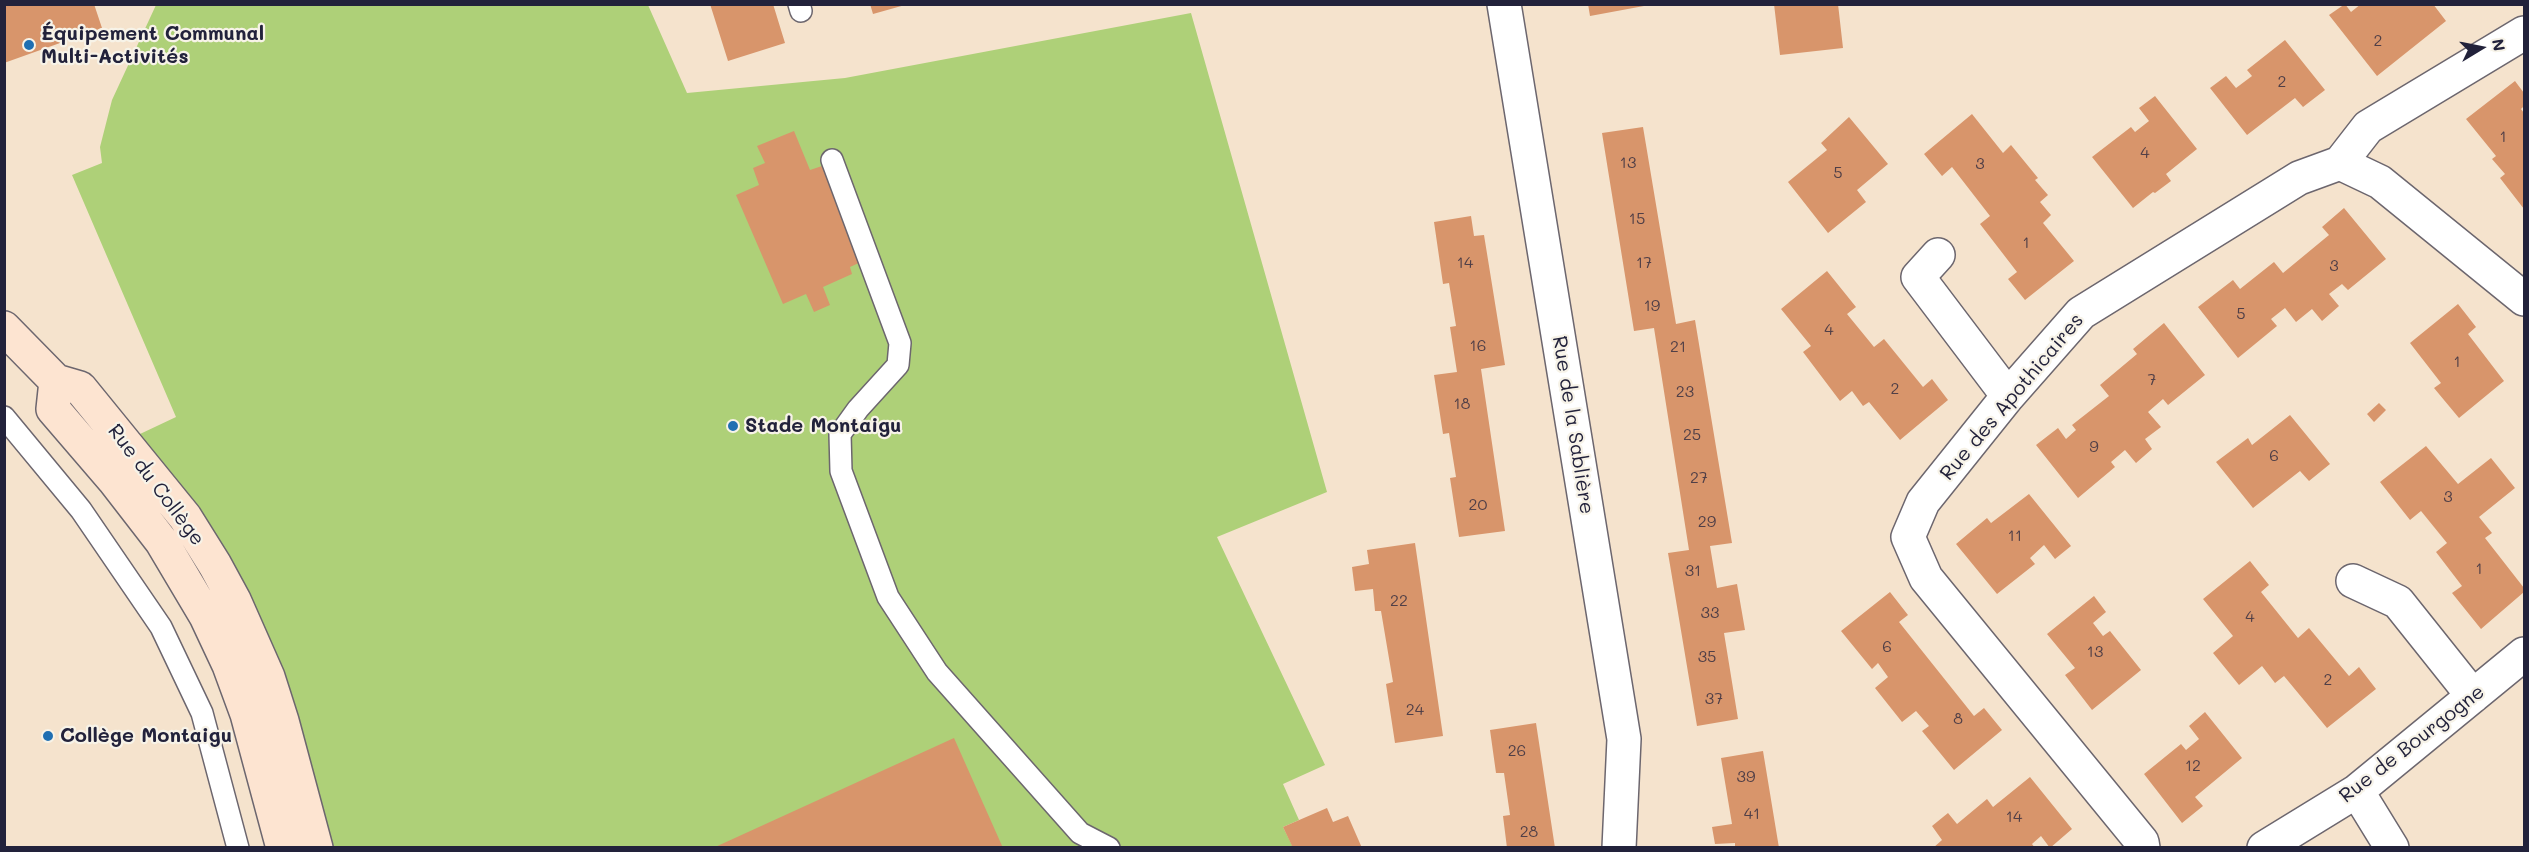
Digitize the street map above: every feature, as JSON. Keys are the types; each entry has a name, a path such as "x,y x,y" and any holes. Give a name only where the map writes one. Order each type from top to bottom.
{"street":[{"name":"Rue de la Sablière","path":"1504,4 1624,739 1619,848"},
{"path":"2524,33 2368,127 2340,163 2380,182 2524,299"},
{"name":"Rue des Apothicaires","path":"2143,848 2142,842 1926,578 1908,537 1923,502 2008,396 2082,313 2299,178 2340,163"},
{"path":"1938,255 1918,277 2008,396"},
{"name":"Rue du Collège","path":"4,328 56,381 80,388 185,517 234,600 268,677 316,848"},
{"name":"Rue du Collège","path":"56,381 53,409 114,480 162,542 206,616 229,665 247,714 283,848"},
{"path":"2353,581 2398,602 2473,696"},
{"name":"Rue de Bourgogne","path":"2264,848 2357,791 2524,654"},
{"path":"2357,791 2392,848"}],"lane":[{"path":"832,160 900,343 898,365 858,409 840,434 841,471 888,597 937,672 1080,833 1109,848"},
{"path":"4,417 81,510 161,627 202,713 238,848"}],"green space":[{"name":"Stade Montaigu","path":"156,5 648,5 687,93 845,78 1191,13 1327,492 1217,537 1325,765 1283,784 1299,820 1283,827 1293,847 330,847 219,541 140,434 176,417 72,175 102,163 100,147 112,100"}],"building":[{"name":"Équipement Communal Multi-Activités","path":"4,4 94,4 102,28 4,63"},
{"path":"710,4 773,4 785,43 728,61"},
{"path":"870,4 905,4 905,5 873,14"},
{"path":"1588,4 1644,4 1644,6 1590,16"},
{"path":"1774,4 1838,4 1843,48 1780,55"},
{"path":"2345,4 2351,12 2361,4 2433,4 2446,21 2377,76 2329,15"},
{"path":"2285,40 2325,90 2303,107 2295,98 2247,135 2210,88 2226,76 2236,88 2252,76 2247,70"},
{"path":"2515,81 2524,93 2524,106 2521,109 2524,113 2524,209 2500,178 2505,174 2492,159 2496,156 2466,119"},
{"path":"2155,96 2197,149 2166,174 2171,181 2133,208 2092,157 2131,127 2135,132 2149,121 2139,108"},
{"path":"1972,114 2003,153 2011,145 2038,178 2035,180 2048,195 2040,202 2051,215 2043,223 2074,261 2025,300 2008,279 2017,272 1980,224 1990,216 1952,167 1942,176 1924,154"},
{"path":"1849,117 1888,164 1857,190 1866,202 1828,233 1788,182 1827,150 1821,143"},
{"path":"1643,127 1676,324 1695,320 1732,543 1710,546 1717,588 1737,584 1745,630 1724,633 1738,719 1697,726 1668,553 1689,550 1654,328 1634,331 1602,133"},
{"path":"794,131 810,170 822,166 861,262 850,267 852,274 823,287 830,305 814,312 806,294 783,304 736,195 759,185 753,168 765,163 757,146"},
{"path":"2344,208 2386,259 2348,290 2342,284 2329,294 2339,306 2322,321 2312,309 2296,322 2285,308 2271,319 2277,326 2238,358 2198,307 2233,280 2240,289 2274,262 2283,273 2329,235 2322,227"},
{"path":"1471,216 1474,236 1484,235 1505,365 1481,369 1505,531 1459,537 1450,478 1456,477 1449,433 1443,434 1434,375 1457,372 1450,327 1456,326 1449,283 1443,284 1434,222"},
{"path":"1827,271 1856,307 1847,314 1874,347 1884,339 1923,387 1932,379 1948,400 1900,440 1869,402 1863,406 1852,391 1840,401 1803,352 1811,346 1781,309"},
{"path":"2458,304 2476,327 2468,334 2504,381 2459,418 2434,388 2441,383 2410,343"},
{"path":"2164,323 2205,375 2168,405 2163,399 2148,412 2161,427 2145,439 2152,449 2136,463 2125,450 2111,462 2115,467 2078,498 2036,445 2058,428 2066,439 2076,430 2072,425 2109,396 2100,385 2137,354 2133,349"},
{"path":"2379,403 2386,410 2374,422 2367,414"},
{"path":"2290,415 2330,464 2309,481 2300,471 2253,508 2216,462 2248,438 2252,445"},
{"path":"2426,446 2458,484 2491,458 2515,488 2479,517 2492,533 2485,538 2524,588 2524,592 2481,629 2452,593 2462,586 2436,552 2447,543 2421,511 2410,520 2380,482"},
{"path":"2029,494 2071,546 2055,559 2044,545 2030,558 2035,564 1997,594 1956,544 1987,518 1991,523"},
{"path":"1415,543 1443,736 1395,743 1386,684 1393,682 1381,611 1375,611 1373,589 1355,591 1352,567 1369,564 1367,550"},
{"path":"2250,561 2269,585 2261,592 2298,638 2309,628 2349,676 2359,667 2376,689 2327,728 2284,676 2275,683 2262,666 2239,685 2213,653 2233,636 2203,599"},
{"path":"1890,592 1908,615 1899,622 1974,716 1984,708 2002,730 1954,770 1922,731 1929,726 1916,711 1902,722 1875,688 1888,677 1878,663 1872,669 1841,631"},
{"path":"2094,596 2106,612 2093,623 2103,636 2110,631 2141,670 2092,710 2065,675 2075,668 2047,634"},
{"path":"2205,712 2242,758 2195,797 2203,806 2182,823 2144,774 2181,744 2186,750 2199,739 2189,726"},
{"path":"1536,723 1555,848 1507,848 1503,816 1510,815 1504,773 1496,773 1490,730"},
{"path":"954,738 1003,848 713,848"},
{"path":"1763,751 1779,848 1735,848 1735,843 1715,844 1712,827 1732,824 1721,758"},
{"path":"2030,777 2072,829 2050,848 2041,836 2032,844 2035,848 1933,848 1942,840 1932,826 1948,813 1957,824 1987,799 1993,807"},
{"path":"1327,808 1333,822 1348,816 1362,848 1293,848 1283,827"}],"place":[{"name":"Équipement Communal Multi-Activités","path":"29,45"},
{"name":"Stade Montaigu","path":"733,426"},
{"name":"Collège Montaigu","path":"48,736"}]}
